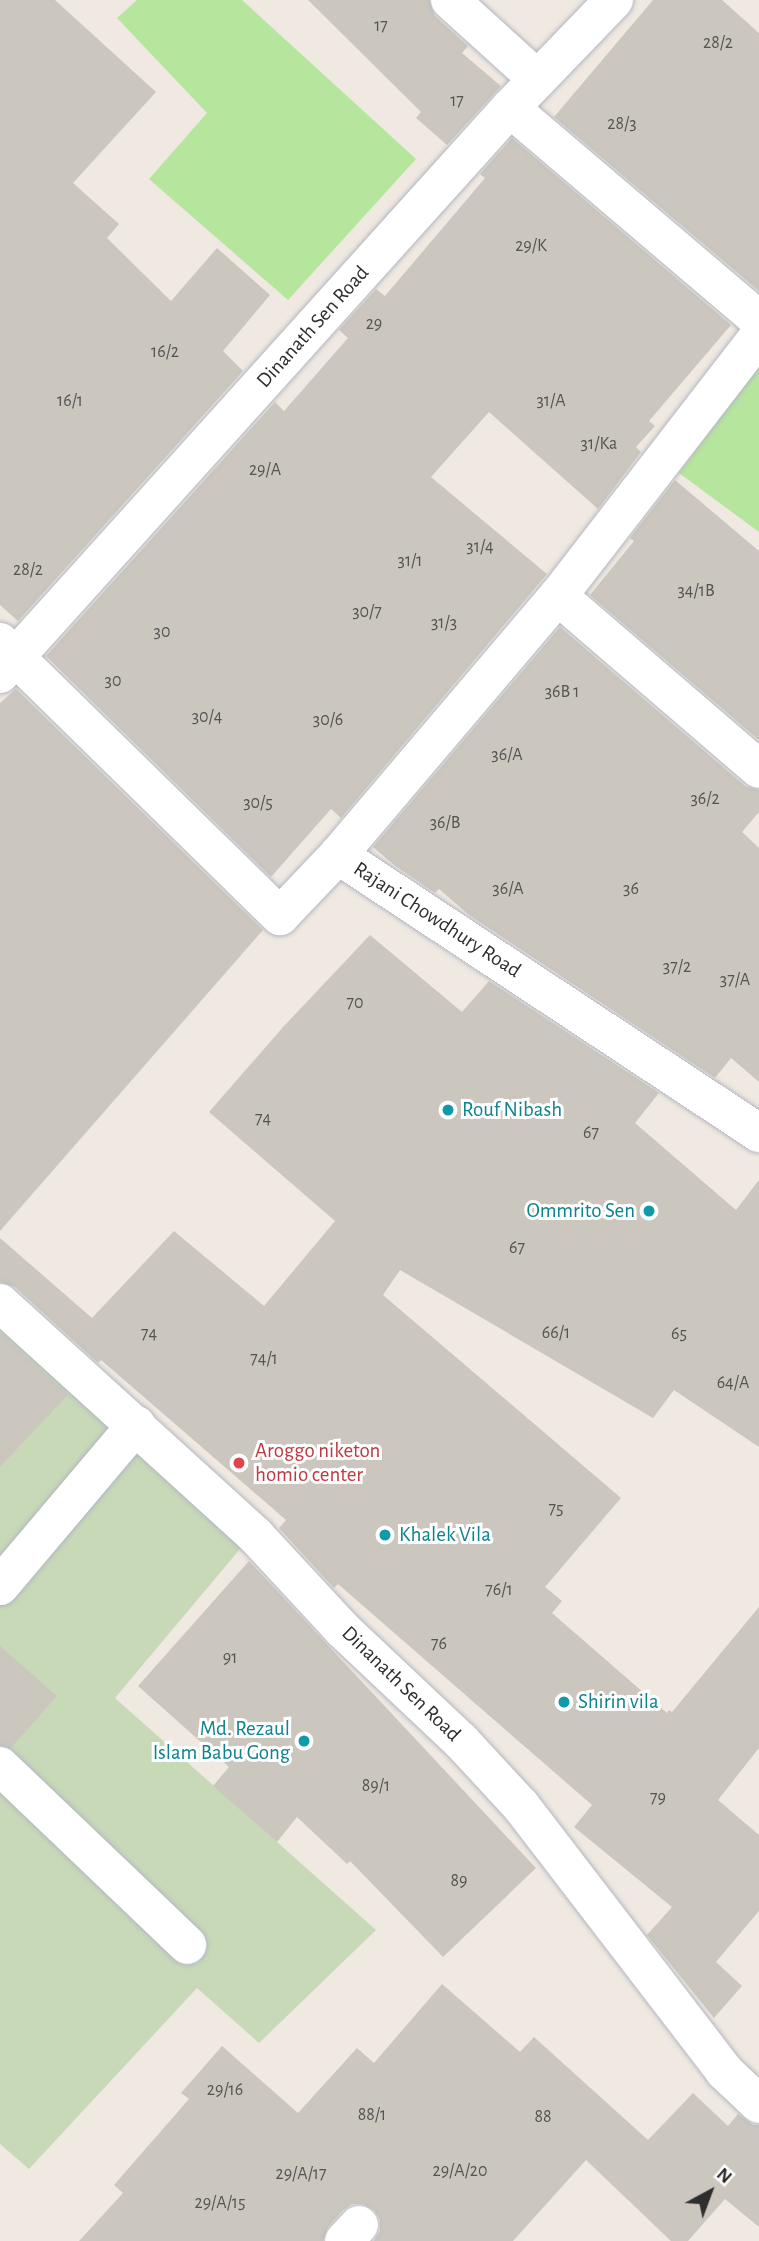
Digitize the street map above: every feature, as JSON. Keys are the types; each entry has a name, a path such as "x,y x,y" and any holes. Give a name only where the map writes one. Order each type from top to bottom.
{"street":[{"path":"450,0 537,79"},
{"name":"Dinanath Sen Road","path":"5,658 510,108 614,0"},
{"path":"510,108 759,320"},
{"path":"338,855 558,596 759,336"},
{"path":"558,596 759,769"},
{"name":"Rajani Chowdhury Road","path":"5,658 280,916 338,855 759,1133"},
{"name":"Dinanath Sen Road","path":"0,1303 256,1536 342,1629 461,1741 521,1806 724,2071 759,2104"},
{"path":"0,1586 136,1425"},
{"path":"0,1766 187,1945"}],"green space":[{"path":"137,0 242,0 416,159 288,300 149,179 207,113 117,18"},
{"path":"759,365 759,532 679,473"},
{"path":"0,1323 245,1543 115,1698 376,1930 259,2043 197,1988 29,2169 0,2144"}],"building":[{"path":"0,0 55,0 156,92 73,183 119,224 107,238 171,301 217,248 270,295 223,351 243,371 18,621 0,605"},
{"path":"308,0 429,0 435,16 468,46 462,53 501,86 447,145 416,118 421,112"},
{"path":"653,0 722,0 759,33 759,291 554,117"},
{"path":"512,138 731,325 649,421 655,426 636,447 641,452 598,509 489,412 431,477 547,574 341,818 331,809 271,877 46,656 275,402 284,411 348,338 339,330 376,289 385,296 485,178 480,174"},
{"path":"675,480 759,551 759,740 590,595 634,541 630,538"},
{"path":"560,627 745,786 759,790 759,812 742,832 759,848 759,1082 731,1058 715,1078 469,915 439,889 435,893 373,847"},
{"path":"16,689 263,930 0,1231 0,703"},
{"path":"370,935 462,1012 489,981 659,1093 635,1123 736,1210 759,1180 759,1447 674,1390 653,1418 400,1270 383,1295 621,1498 545,1587 562,1601 552,1613 667,1713 669,1710 672,1712 759,1607 759,1748 718,1800 759,1835 759,1911 716,1962 742,1986 714,2018 647,1935 672,1907 574,1827 592,1805 338,1584 334,1588 279,1528 286,1520 101,1360 98,1363 15,1287 0,1282 0,1238 92,1318 174,1231 264,1306 335,1221 209,1112 284,1026"},
{"path":"0,1333 68,1395 0,1467"},
{"path":"249,1561 536,1868 443,1957 350,1861 347,1864 297,1817 277,1842 213,1786 229,1767 138,1686"},
{"path":"0,1646 57,1696 11,1748 0,1745"},
{"path":"442,1984 520,2052 534,2037 648,2140 693,2093 728,2126 738,2114 753,2125 759,2125 759,2227 725,2199 688,2241 671,2241 586,2160 513,2241 374,2241 380,2231 380,2219 374,2210 363,2204 352,2204 328,2227 323,2241 79,2241 123,2193 114,2185 189,2099 181,2093 222,2046 298,2113 357,2048 374,2063"}],"place":[{"name":"Rouf Nibash","path":"448,1110"},
{"name":"Ommrito Sen","path":"649,1211"},
{"name":"Aroggo niketon homio center","path":"239,1463"},
{"name":"Khalek Vila","path":"385,1535"},
{"name":"Shirin vila","path":"564,1702"},
{"name":"Md. Rezaul Islam Babu Gong","path":"304,1741"}]}
